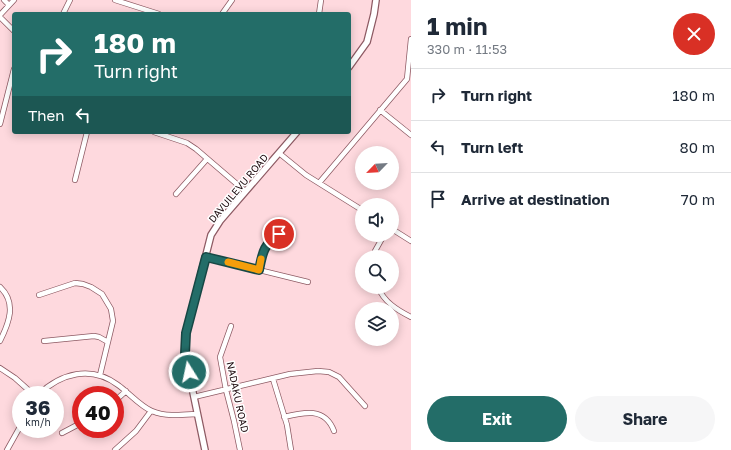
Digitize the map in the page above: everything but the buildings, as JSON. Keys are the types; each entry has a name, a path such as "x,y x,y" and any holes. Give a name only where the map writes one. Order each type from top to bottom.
{"street":[{"path":"4,0 9,5"},
{"path":"12,30 0,16 14,0"},
{"path":"64,12 70,0"},
{"path":"115,0 153,12"},
{"path":"223,12 232,0"},
{"path":"319,12 321,0"},
{"path":"351,63 367,42 376,0"},
{"path":"319,183 407,79 411,39"},
{"path":"0,124 12,77"},
{"path":"380,110 411,135"},
{"path":"75,180 86,134"},
{"path":"165,134 187,143 196,149 245,191"},
{"name":"DAVUILEVU ROAD","path":"204,450 185,354 186,333 211,234 245,191 295,134"},
{"path":"279,153 319,183 355,206"},
{"path":"176,194 207,159"},
{"path":"399,233 411,241"},
{"path":"259,270 265,247 279,234"},
{"path":"206,257 308,282"},
{"path":"39,295 75,283 91,287 102,294 107,301 112,315 112,328 100,375"},
{"path":"0,287 5,292 10,302 11,313 0,341"},
{"path":"382,294 390,304 411,317"},
{"name":"NADAKU ROAD","path":"231,326 220,357 240,450"},
{"path":"44,341 94,336 108,342"},
{"path":"0,368 24,386"},
{"path":"194,397 301,372 318,371 329,372 339,378 365,406"},
{"path":"50,386 71,375 100,375 119,385 151,411 172,415 197,414"},
{"path":"273,379 284,417 291,450"},
{"path":"115,450 136,432 151,411"},
{"path":"284,417 305,412 315,413 322,416 334,431"},
{"path":"7,450 13,438"}],"slow traffic":[{"path":"228,262 259,270 261,259"}],"route":[{"path":"189,372 185,354 186,333 206,257 259,270 265,247 279,234"}]}
